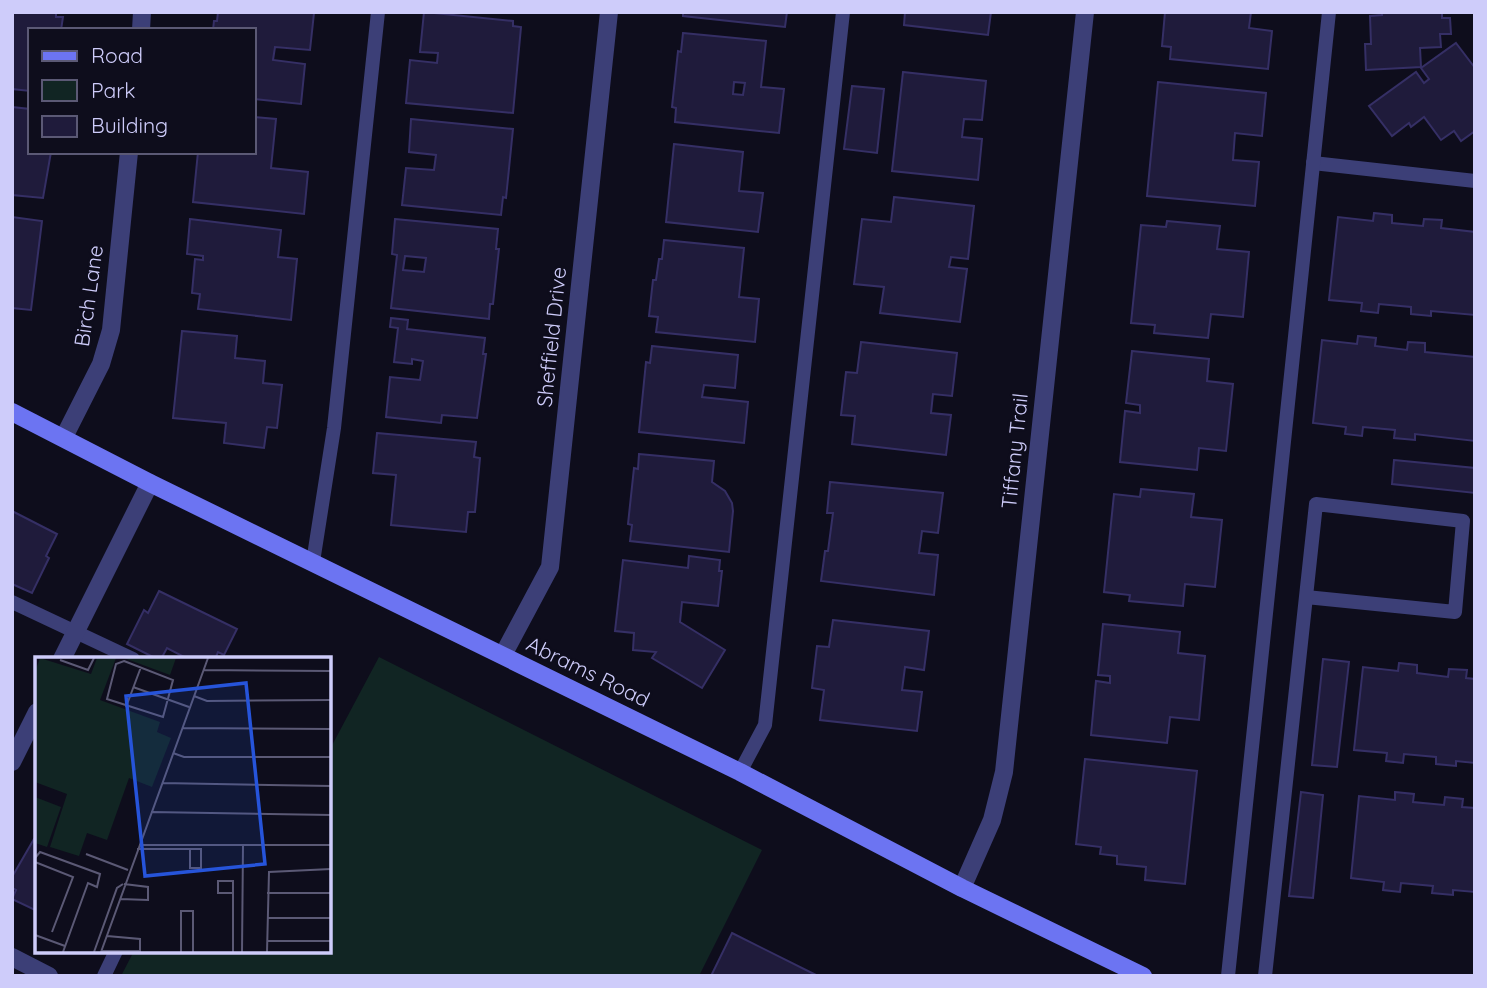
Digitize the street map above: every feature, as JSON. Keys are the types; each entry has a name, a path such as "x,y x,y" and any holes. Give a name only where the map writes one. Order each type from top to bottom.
{"main road":[{"name":"Abrams Road","path":"12,412 149,483 740,772 962,888 1143,976"}],"street":[{"name":"Sheffield Drive","path":"503,655 550,567 609,12"},
{"name":"Tiffany Trail","path":"962,888 992,820 1004,772 1085,12"},
{"name":"Birch Lane","path":"64,437 101,364 111,330 129,154"},
{"path":"63,657 149,483"},
{"path":"12,762 35,716"},
{"path":"12,957 49,976"}],"lane":[{"path":"313,562 334,428 377,12"},
{"path":"740,772 765,725 844,12"},
{"path":"1228,976 1329,12"},
{"path":"1313,163 1475,181"},
{"path":"1265,976 1316,504 1463,521 1455,612 1306,597"},
{"path":"12,602 129,657"},
{"path":"104,976 115,953"}],"green space":[{"path":"379,657 762,850 699,976 121,976 133,953 331,953 331,747"}],"building":[{"path":"12,12 56,12 56,17 63,17 61,28 28,28 28,91 12,89"},
{"path":"218,12 314,13 310,50 275,47 273,60 305,64 301,104 256,99 256,28 213,28 214,21 217,21"},
{"path":"424,12 513,21 513,26 521,27 513,113 406,103 410,60 437,63 438,53 420,52"},
{"path":"683,12 787,12 785,27 683,16"},
{"path":"905,12 991,12 988,35 904,25"},
{"path":"1165,12 1251,12 1249,28 1272,31 1268,69 1170,59 1171,47 1162,46"},
{"path":"1382,12 1442,12 1442,18 1450,18 1451,34 1440,34 1441,47 1420,48 1421,67 1366,70 1365,44 1371,44 1370,16 1382,15"},
{"path":"683,33 766,41 761,87 784,89 779,133 675,122 676,108 672,107 678,51 681,52","holes":["734,82 745,83 743,95 733,94"]},
{"path":"1456,43 1475,68 1475,131 1461,141 1454,131 1441,140 1424,117 1411,127 1409,123 1392,136 1369,106 1416,72 1424,83 1429,79 1421,68"},
{"path":"903,72 986,81 982,120 964,119 962,137 982,139 978,180 892,171"},
{"path":"1158,82 1266,93 1262,136 1235,133 1233,160 1259,162 1255,206 1147,196"},
{"path":"852,86 884,89 877,153 844,149"},
{"path":"12,107 28,109 28,154 51,154 43,198 12,195"},
{"path":"256,117 276,119 271,168 308,172 304,214 193,202 198,154 256,154"},
{"path":"411,119 513,129 506,198 503,197 501,215 402,205 406,168 434,170 436,155 409,152"},
{"path":"674,144 743,152 739,191 763,193 758,232 666,222"},
{"path":"894,197 974,206 968,259 951,257 949,267 967,269 960,322 880,313 884,287 854,284 862,219 891,222"},
{"path":"1374,213 1392,215 1392,223 1423,226 1424,219 1442,220 1441,228 1475,232 1475,315 1431,311 1431,316 1411,314 1411,307 1379,304 1378,313 1361,311 1362,303 1329,300 1338,217 1373,221"},
{"path":"12,217 42,221 31,310 12,308"},
{"path":"190,219 281,230 278,257 297,259 291,320 198,309 200,294 192,293 195,259 203,260 203,256 187,254"},
{"path":"395,219 498,229 496,249 499,249 489,319 391,308 397,255 392,254","holes":["405,256 426,258 424,272 403,270"]},
{"path":"1167,221 1220,226 1217,249 1249,252 1243,317 1211,314 1208,338 1154,333 1155,325 1131,323 1141,225 1166,227"},
{"path":"664,240 744,248 739,297 759,299 755,342 656,332 658,317 649,316 653,280 656,280 659,259 662,259"},
{"path":"391,318 408,320 407,329 485,338 483,354 486,354 477,418 442,415 441,423 386,417 390,377 420,380 423,361 412,359 412,364 394,362 398,328 390,327"},
{"path":"182,331 237,336 235,358 265,361 263,383 282,385 277,428 267,427 264,448 224,443 226,423 173,418"},
{"path":"1358,336 1376,338 1375,346 1407,350 1408,342 1425,343 1425,352 1475,357 1475,441 1415,434 1415,440 1394,438 1395,430 1363,427 1362,436 1345,434 1346,427 1313,423 1322,340 1357,344"},
{"path":"861,342 957,353 952,396 933,394 931,413 951,415 946,455 852,444 855,416 841,415 846,372 857,373"},
{"path":"652,346 738,355 735,388 704,385 702,397 748,402 744,443 639,432 646,362 650,363"},
{"path":"1132,351 1209,359 1207,381 1233,384 1226,451 1199,448 1197,470 1120,462 1125,411 1140,413 1140,405 1126,403"},
{"path":"377,433 476,442 474,457 480,458 475,512 468,512 466,532 391,525 396,475 373,473"},
{"path":"639,454 714,461 712,482 725,491 732,503 729,552 630,541 632,525 628,524 634,468 638,469"},
{"path":"1394,460 1475,468 1475,493 1392,484"},
{"path":"830,482 943,493 938,533 922,531 919,553 938,555 934,595 821,581 833,513 827,513"},
{"path":"1141,489 1194,494 1191,517 1222,520 1215,587 1185,584 1183,606 1129,601 1130,595 1104,592 1114,494 1140,497"},
{"path":"12,511 57,534 32,593 12,584"},
{"path":"689,556 720,560 719,571 722,571 718,606 682,602 680,622 725,650 702,688 652,658 656,652 633,650 634,633 615,631 623,560 688,568"},
{"path":"159,591 237,629 224,655 218,652 216,657 184,657 167,648 162,657 153,657 127,644 144,610 148,613"},
{"path":"833,620 929,631 924,670 905,667 902,690 922,692 917,731 820,720 824,690 812,688 817,646 829,647"},
{"path":"1103,624 1180,632 1178,653 1205,656 1199,720 1170,717 1167,743 1091,735 1096,681 1110,683 1110,676 1098,675"},
{"path":"1323,659 1349,662 1337,767 1312,765"},
{"path":"1399,663 1417,665 1417,673 1448,677 1449,669 1467,670 1466,678 1475,679 1475,763 1456,761 1456,766 1436,764 1436,757 1404,754 1403,763 1386,761 1387,753 1354,750 1363,667 1398,671"},
{"path":"1085,759 1197,771 1185,884 1145,880 1146,867 1117,864 1117,856 1100,854 1101,847 1076,844"},
{"path":"1301,792 1323,795 1313,898 1289,896"},
{"path":"1395,792 1414,794 1413,802 1444,805 1445,797 1463,799 1462,807 1475,808 1475,892 1453,890 1453,895 1432,893 1433,886 1401,883 1400,892 1383,890 1384,882 1351,878 1359,796 1395,800"},
{"path":"35,839 35,910 12,899 16,890 12,888 12,877"},
{"path":"732,933 818,976 711,976"}]}
